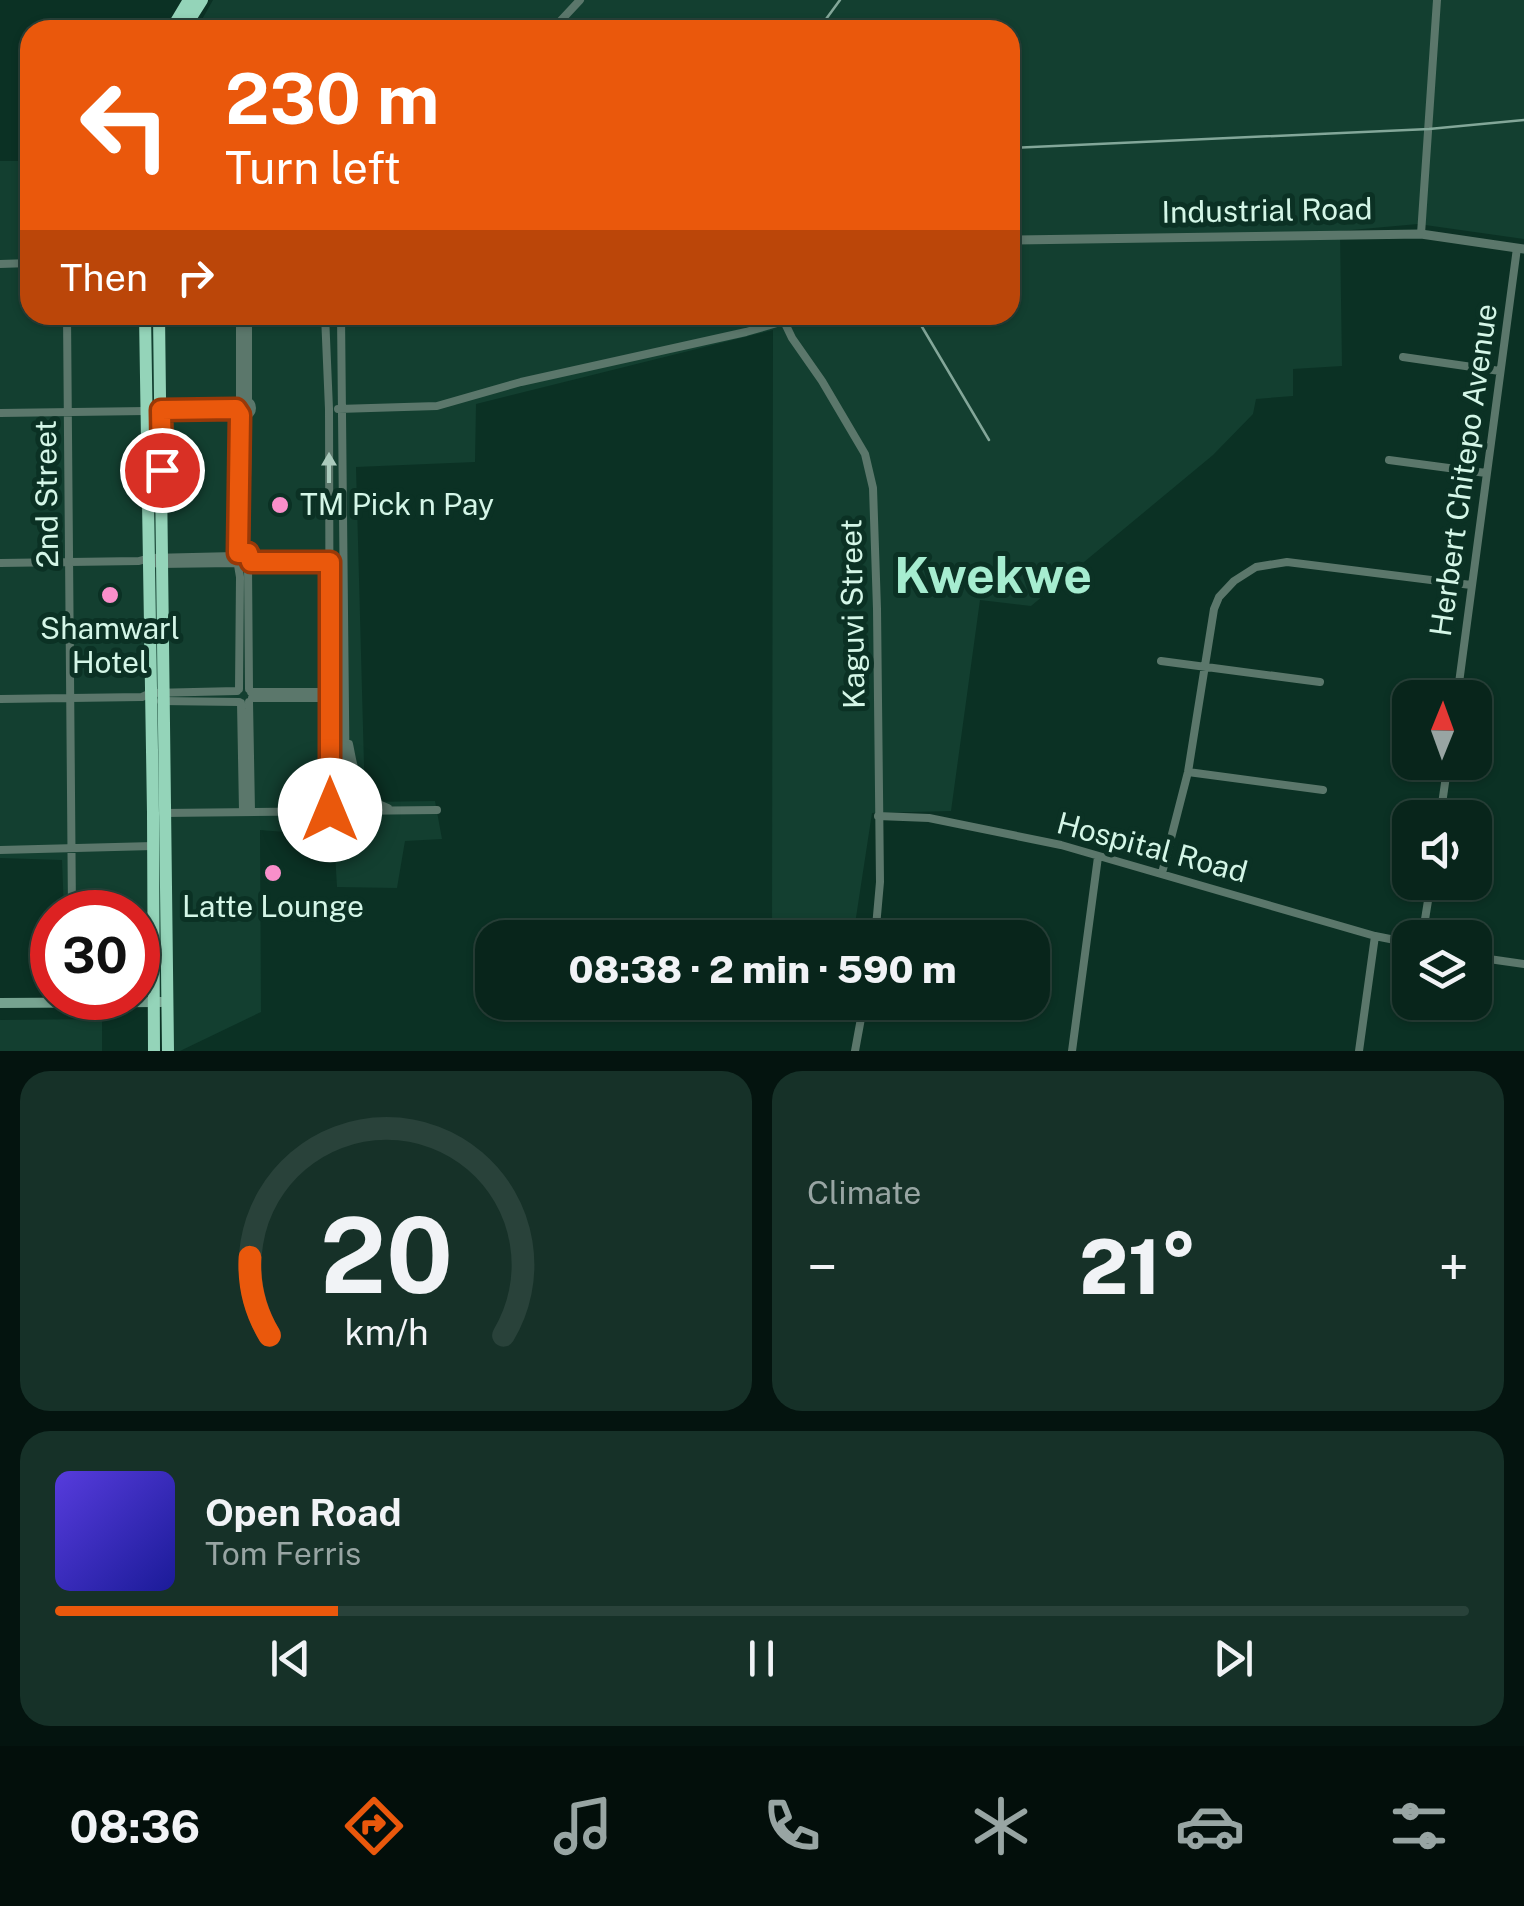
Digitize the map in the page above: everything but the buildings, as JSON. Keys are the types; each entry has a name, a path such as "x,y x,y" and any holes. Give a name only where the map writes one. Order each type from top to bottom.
{"highway":[{"path":"152,325 160,890"},
{"path":"156,890 153,846 160,813"},
{"path":"160,977 168,1051"},
{"path":"154,1051 161,1002"}],"main road":[{"path":"0,1003 30,1002"}],"street":[{"path":"561,20 580,0"},
{"path":"1421,234 1437,0"},
{"name":"Industrial Road","path":"1020,240 1421,234 1521,248"},
{"name":"Herbert Chitepo Avenue","path":"1459,680 1500,371 1521,248"},
{"name":"2nd Street","path":"67,325 72,890"},
{"path":"244,325 246,544 240,576 247,811"},
{"path":"326,325 330,810"},
{"path":"341,325 346,810"},
{"path":"329,409 437,406 521,382 764,325"},
{"name":"Kaguvi Street","path":"786,325 865,454 871,472 877,593 877,920"},
{"path":"1403,356 1500,371"},
{"path":"0,413 242,408"},
{"path":"1389,460 1486,474"},
{"path":"329,499 344,499"},
{"path":"0,563 330,558"},
{"path":"1162,873 1188,772 1214,609 1234,582 1256,566 1287,562 1471,585"},
{"path":"1160,660 1320,682"},
{"path":"0,699 330,695"},
{"path":"345,725 364,794 394,810"},
{"path":"1188,772 1322,790"},
{"path":"160,813 436,810"},
{"name":"Hospital Road","path":"878,816 929,818 1060,845 1392,940"},
{"path":"0,850 153,846"},
{"path":"1072,1051 1098,858"},
{"path":"1359,1051 1375,936"},
{"path":"1492,959 1524,964"},
{"path":"855,1051 861,1020"}],"shaded area":[{"path":"213,0 1524,0 1524,239 1418,224 1340,231 1342,366 1293,369 1293,396 1256,399 1253,414 1213,455 1031,606 980,600 951,811 872,813 856,920 772,920 773,330 476,404 475,462 356,467 365,802 435,801 442,839 405,841 397,888 337,887 334,836 260,830 261,1012 180,1051 172,1051 172,998 160,998 160,890 63,890 62,860 0,858 0,161 20,161 20,325 1020,325 1020,20 202,20"},
{"path":"0,1020 102,1020 102,1051 0,1051"}],"railway":[{"path":"825,20 840,0"},
{"path":"1020,148 1429,129 1524,120"},
{"path":"921,325 989,440"}],"place":[{"name":"TM Pick n Pay","path":"280,505"},
{"name":"Shamwarl Hotel","path":"110,595"},
{"name":"Latte Lounge","path":"273,873"}],"district":[{"name":"Kwekwe","path":"993,575"}],"route":[{"path":"162,470 161,410 236,409 240,415 238,553 248,553 251,562 330,562 330,810"}]}
